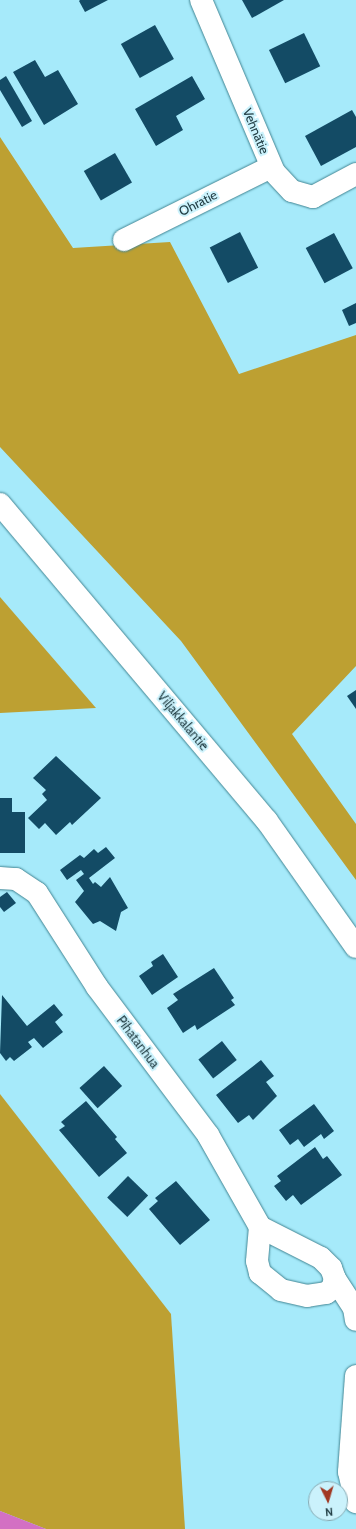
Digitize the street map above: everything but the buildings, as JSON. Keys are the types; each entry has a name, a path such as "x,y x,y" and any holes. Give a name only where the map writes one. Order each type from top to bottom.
{"street":[{"name":"Vehnätie","path":"201,0 271,167 292,191 313,197 356,174"},
{"name":"Ohratie","path":"124,240 271,167"},
{"name":"Viljakkalantie","path":"0,504 267,821 356,947"},
{"name":"Pihatanhua","path":"0,878 16,879 37,893 97,987 208,1135 260,1227"},
{"path":"335,1279 332,1289 326,1294 307,1296 281,1290 260,1273 257,1261 260,1227 321,1258 331,1268 335,1279 354,1308 356,1320"},
{"path":"356,1376 349,1472 356,1502"}],"shaded area":[{"path":"0,137 73,248 170,242 239,374 356,335 356,666 292,734 356,824 356,880 181,641 0,447"},
{"path":"0,597 96,708 0,713"},
{"path":"0,1094 171,1314 185,1529 46,1529 0,1511"},
{"path":"0,1511 46,1529 0,1529"}]}
